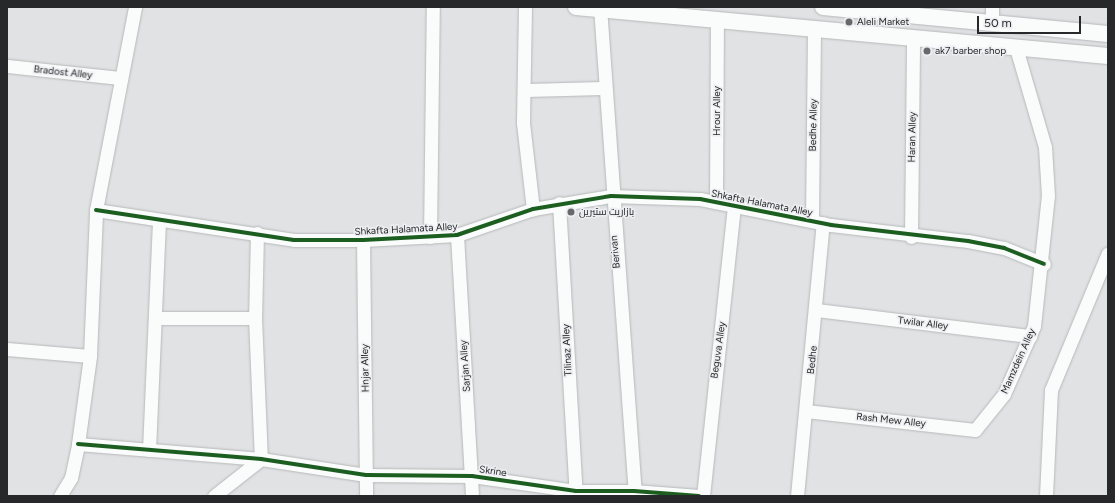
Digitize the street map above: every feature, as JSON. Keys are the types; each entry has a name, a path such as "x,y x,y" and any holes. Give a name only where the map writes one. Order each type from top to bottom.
{"street":[{"path":"60,496 71,478 78,444 90,356 96,210 120,78 135,7"},
{"path":"430,237 433,7"},
{"path":"525,7 523,123 533,209"},
{"path":"576,7 600,8 1108,56"},
{"path":"823,7 894,10 992,23 1108,34"},
{"path":"992,7 992,23"},
{"name":"Berivan","path":"600,8 611,196 634,493"},
{"name":"Hrour Alley","path":"716,202 717,20"},
{"name":"Bedhe Alley","path":"814,29 817,222"},
{"name":"Haran Alley","path":"911,237 913,38"},
{"name":"Mamzdein Alley","path":"974,430 1004,394 1030,336 1044,264 1048,196 1045,148 1016,48"},
{"name":"Bradost Alley","path":"7,66 120,78"},
{"path":"524,90 605,88"},
{"name":"Shkafta Halamata Alley","path":"96,210 159,221 257,233 294,240 363,240 457,235 533,209 559,203 611,196 734,204 817,222 911,237 968,241 1004,248 1044,264"},
{"name":"Tilinaz Alley","path":"559,203 576,494"},
{"name":"Beguva Alley","path":"703,496 734,204"},
{"path":"149,450 159,221"},
{"name":"Bedhe","path":"798,496 817,310 817,222"},
{"path":"214,496 261,459 255,318 257,233"},
{"name":"Sarjan Alley","path":"457,235 472,496"},
{"name":"Hnjar Alley","path":"363,240 365,495"},
{"path":"1046,496 1051,390 1103,283 1108,253"},
{"name":"Twilar Alley","path":"817,310 1030,336"},
{"path":"155,318 255,318"},
{"path":"7,349 90,356"},
{"name":"Rash Mew Alley","path":"806,411 974,430"},
{"name":"Skrine","path":"78,444 261,459 366,475 472,476 576,494 634,493 699,496"}],"cycle path":[{"path":"96,210 294,240 363,240 457,235 533,209 611,196 700,199 831,225 968,241 1004,248 1044,264"},
{"path":"78,444 261,459 366,475 472,476 576,491 634,491 699,496"}],"place":[{"name":"Aleli Market","path":"849,22"},
{"name":"ak7 barber shop","path":"927,51"},
{"name":"بازاريت ستيرين","path":"571,212"}]}
